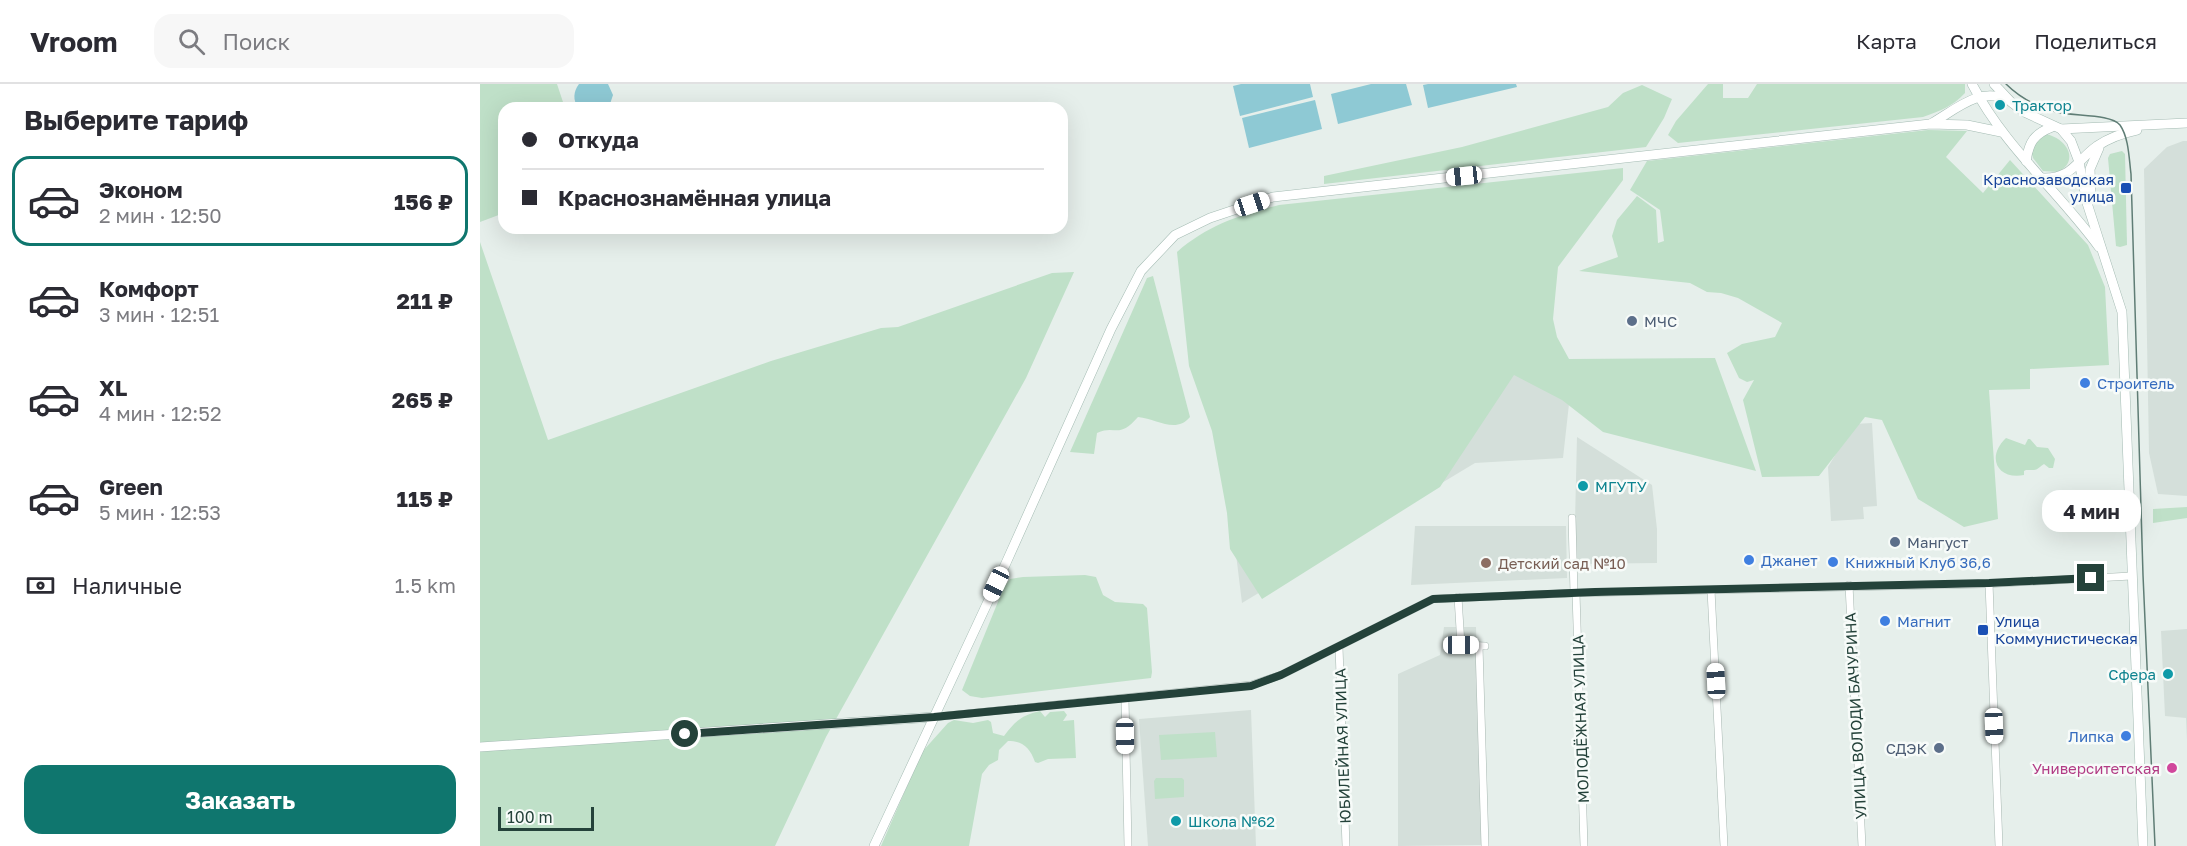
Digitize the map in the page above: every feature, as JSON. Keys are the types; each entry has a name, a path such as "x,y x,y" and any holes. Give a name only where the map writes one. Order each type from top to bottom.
{"main road":[{"path":"1972,84 2001,132 2080,221 2104,254"},
{"path":"1994,84 2024,112 2056,128 2071,141 2079,162 2087,202 2122,312 2143,846"},
{"path":"1930,124 1978,96 1996,95 2011,102"},
{"path":"2026,161 2032,138 2042,131 2056,128 2093,129 2187,123"},
{"path":"873,846 1006,563 1111,328 1141,271 1175,235 1210,218 1273,197 1930,124 1967,124 2001,132"},
{"path":"2043,178 2060,178 2103,143 2124,133 2162,124"},
{"path":"2094,221 2090,187 2091,169 2096,152 2103,143"},
{"path":"480,747 934,717"}],"street":[{"name":"МОЛОДЁЖНАЯ УЛИЦА","path":"1572,518 1584,846"},
{"path":"934,717 1251,686 1281,675 1427,601 1458,597 1989,583 2131,576"},
{"path":"1989,583 1999,846"},
{"name":"УЛИЦА ВОЛОДИ БАЧУРИНА","path":"1849,585 1862,846"},
{"path":"1711,590 1724,846"},
{"path":"1458,597 1461,645 1482,646 1485,846"},
{"name":"ЮБИЛЕЙНАЯ УЛИЦА","path":"1339,646 1346,846"},
{"path":"1125,698 1128,846"}],"shaded area":[{"path":"2187,141 2187,496 2158,494 2149,453 2144,169 2167,147"},
{"path":"1429,309 1570,395 1563,458 1475,463 1242,603 1235,546"},
{"path":"1872,423 1877,506 1863,507 1864,519 1831,521 1828,467 1854,424"},
{"path":"1577,437 1652,485 1657,529 1657,563 1574,564"},
{"path":"1415,526 1566,526 1567,578 1411,585"},
{"path":"1444,627 1476,627 1482,845 1398,846 1398,674 1440,655"},
{"path":"2187,629 2187,740 2186,718 2165,716 2161,631"},
{"path":"1251,710 1256,846 1148,846 1139,719"}],"green space":[{"path":"480,84 557,84 563,102 498,102 498,215 480,222"},
{"path":"1708,84 1723,84 1723,98 1748,98 1757,84 1965,84 1965,93 1946,108 1923,117 1678,143 1668,135 1676,121"},
{"path":"1642,85 1672,99 1664,118 1646,147 1324,184 1324,176 1462,147 1608,107 1623,93"},
{"path":"1928,130 1967,131 1946,157 1983,193 2010,160 2088,245 2105,287 2109,365 2030,369 2030,389 1989,390 1998,519 1964,527 1918,499 1882,420 1865,417 1819,476 1762,477 1743,400 1754,380 1747,382 1739,378 1727,353 1742,344 1775,337 1782,323 1738,298 1707,292 1690,283 1579,271 1618,257 1612,236 1617,220 1637,196 1656,210 1658,243 1664,241 1660,210 1630,190 1647,161"},
{"path":"2045,134 2059,140 2068,150 2068,161 2065,167 2058,172 2043,171 2033,158 2030,147"},
{"path":"2122,151 2125,154 2127,245 2120,247 2116,246 2108,158 2110,154"},
{"path":"1623,168 1623,180 1558,267 1553,319 1557,337 1569,359 1715,358 1756,471 1603,432 1562,400 1514,375 1440,487 1262,599 1230,549 1227,513 1212,431 1189,366 1177,252 1225,222 1279,205"},
{"path":"480,242 548,440 771,361 881,328 898,327 1052,273 1074,272 1026,378 826,737 775,846 480,846"},
{"path":"1153,276 1190,417 1185,422 1172,425 1138,417 1121,430 1097,433 1094,454 1070,452 1147,278"},
{"path":"2006,438 2025,445 2030,439 2037,447 2048,448 2055,459 2053,468 2044,464 2036,470 2024,471 2024,475 2007,474 1997,466 1996,459 2000,445"},
{"path":"2187,507 2187,518 2153,523 2153,509"},
{"path":"1085,575 1096,577 1103,595 1115,602 1143,604 1147,608 1151,678 982,698 970,696 962,690 1004,587 1010,579"},
{"path":"1040,711 1045,717 1050,712 1064,711 1067,715 1063,721 1074,720 1076,758 1048,759 1038,763 1025,746 1018,742 1008,741 999,750 998,760 989,765 982,774 969,846 881,846 922,752 948,723 954,720 973,723 988,720 991,722 993,733 1004,736 1019,719"},
{"path":"1215,732 1217,757 1161,760 1159,735"},
{"path":"1156,778 1182,778 1184,797 1155,799 1154,781"}],"water":[{"path":"579,84 608,84 613,95 611,102 575,102"},
{"path":"1310,84 1313,97 1240,116 1233,86"},
{"path":"1371,84 1406,84 1412,105 1338,124 1331,94"},
{"path":"1516,84 1517,87 1428,108 1423,85"},
{"path":"1315,100 1322,129 1249,148 1242,118"}],"tram line":[{"path":"2006,84 2022,97 2047,109 2115,121 2123,130 2127,142 2131,174 2143,575 2155,846"}],"place":[{"name":"Трактор","path":"2000,105"},
{"name":"Краснозаводская улица","path":"2126,188"},
{"name":"МЧС","path":"1632,321"},
{"name":"Строитель","path":"2085,383"},
{"name":"МГУТУ","path":"1583,486"},
{"name":"Мангуст","path":"1895,542"},
{"name":"Джанет","path":"1749,560"},
{"name":"Книжный Клуб 36,6","path":"1833,562"},
{"name":"Детский сад №10","path":"1486,563"},
{"name":"Магнит","path":"1885,621"},
{"name":"Улица Коммунистическая","path":"1983,630"},
{"name":"Сфера","path":"2168,674"},
{"name":"Липка","path":"2126,736"},
{"name":"СДЭК","path":"1939,748"},
{"name":"Университетская","path":"2172,768"},
{"name":"Школа №62","path":"1176,821"}],"route":[{"path":"685,734 934,717 1251,686 1281,675 1433,599 1595,592 1989,583 2091,578"}]}
